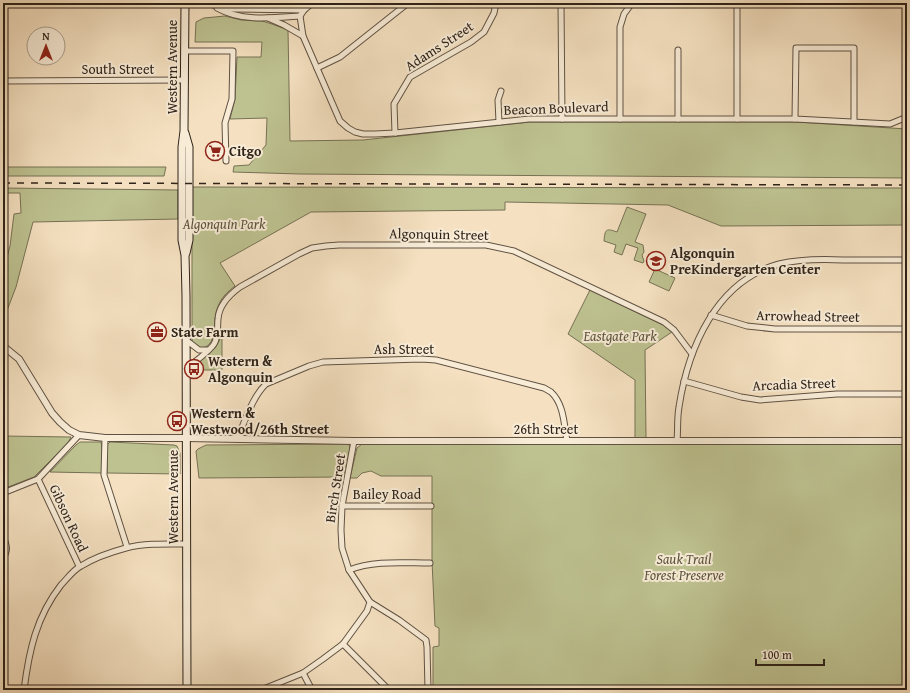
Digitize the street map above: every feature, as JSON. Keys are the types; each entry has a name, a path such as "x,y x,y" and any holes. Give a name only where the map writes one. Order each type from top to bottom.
{"main road":[{"name":"Western Avenue","path":"185,3 184,131 189,147 189,240 185,255 187,690"}],"street":[{"path":"205,3 223,11 247,18 300,16 312,3"},
{"path":"317,68 340,57 408,3"},
{"name":"Adams Street","path":"396,133 394,104 410,77 471,42 484,32 494,13 496,3"},
{"path":"561,3 562,119"},
{"path":"620,119 620,27 624,14 632,3"},
{"path":"737,3 737,119"},
{"path":"212,6 232,9 304,10"},
{"name":"Beacon Boulevard","path":"300,16 303,36 337,116 348,128 363,134 396,133 529,119 795,119 890,124 907,117"},
{"path":"268,18 303,36"},
{"path":"795,119 796,48 854,48 854,122"},
{"path":"678,50 678,119"},
{"path":"185,51 233,51 232,99 225,123 226,161"},
{"name":"South Street","path":"3,81 185,80"},
{"path":"499,122 498,100 501,91"},
{"name":"Algonquin Street","path":"186,369 214,345 218,336 218,318 220,309 231,293 312,248 339,245 478,245 500,247 527,256 664,322 674,330 692,354"},
{"path":"677,441 679,408 684,382 692,354 711,315 722,299 750,276 779,264 816,259 907,260"},
{"name":"Arrowhead Street","path":"711,315 747,326 776,329 907,329"},
{"path":"186,340 199,350 208,350"},
{"path":"3,346 18,359 52,413 69,430 79,435 38,479 3,493"},
{"name":"Ash Street","path":"237,439 257,396 266,384 309,366 323,362 421,359 442,361 551,392 560,402 567,441"},
{"name":"Arcadia Street","path":"684,382 741,397 760,400 837,394 907,394"},
{"name":"26th Street","path":"79,435 105,438 354,441 907,441"},
{"path":"105,438 104,475 127,547"},
{"name":"Birch Street","path":"354,441 342,506 340,530 342,548 349,570 370,602"},
{"name":"Gibson Road","path":"38,479 79,566"},
{"name":"Bailey Road","path":"342,506 431,506"},
{"path":"3,536 7,551 3,558"},
{"path":"24,690 33,636 42,614 54,594 79,566 103,555 127,547 149,544 187,544"},
{"path":"349,570 358,566 373,564 430,563"},
{"path":"261,690 303,673 343,644 367,611 370,602 399,620 426,640 428,690"},
{"path":"343,644 389,690"},
{"path":"303,673 312,690"}],"green space":[{"path":"225,16 241,20 262,21 288,30 290,141 363,140 530,122 796,122 907,129 907,178 300,174 233,172 234,166 249,165 266,145 267,118 230,119 235,99 237,57 261,57 262,42 195,42 196,22 204,18"},
{"path":"3,167 166,167 164,176 3,176"},
{"name":"Algonquin Park","path":"192,187 907,188 907,225 721,226 668,205 505,202 505,210 311,212 220,263 235,286 224,296 218,305 214,333 210,344 199,348 192,341"},
{"path":"3,188 178,190 178,219 33,222 16,287 3,321 3,272 10,246 14,214 21,213 20,193 3,193"},
{"path":"627,207 646,214 635,242 643,245 643,263 634,260 638,248 626,244 622,255 614,252 616,245 604,241 607,230 617,232"},
{"path":"655,269 675,278 669,291 649,282"},
{"name":"Eastgate Park","path":"590,290 663,325 672,332 645,350 646,438 635,439 635,380 568,334"},
{"path":"222,333 222,370 193,370 196,364 215,348"},
{"path":"3,436 71,437 68,443 34,477 3,489"},
{"path":"80,442 101,442 102,473 50,472 76,445"},
{"path":"110,442 177,446 180,453 180,474 107,473 107,445"},
{"path":"349,444 350,449 344,477 199,478 196,451 206,445"},
{"name":"Sauk Trail Forest Preserve","path":"362,444 907,444 907,690 433,690 433,647 439,646 439,628 435,626 432,561 432,476 381,476 371,471 362,473 357,478 350,478 357,448"}],"railway":[{"path":"3,183 907,185"}],"place":[{"name":"Citgo","path":"215,151"},
{"name":"Algonquin PreKindergarten Center","path":"656,261"},
{"name":"State Farm","path":"157,332"},
{"name":"Western & Algonquin","path":"194,369"},
{"name":"Western & Westwood/26th Street","path":"177,421"}]}
